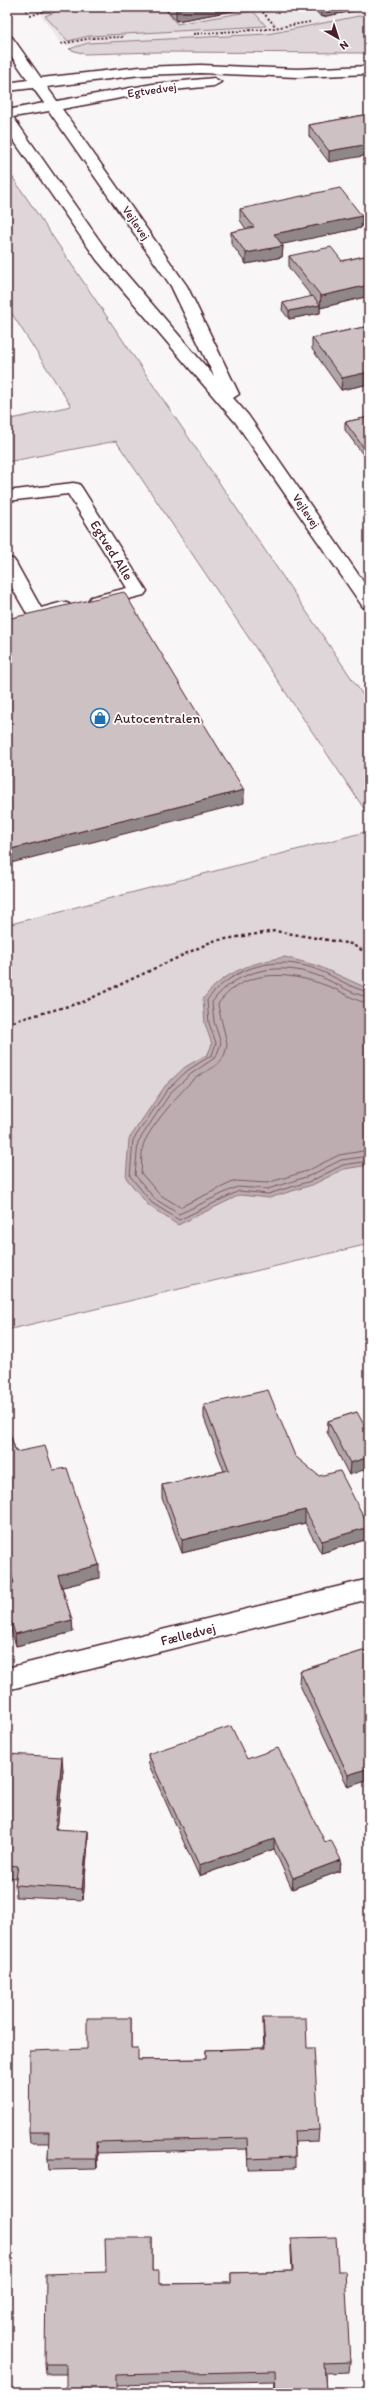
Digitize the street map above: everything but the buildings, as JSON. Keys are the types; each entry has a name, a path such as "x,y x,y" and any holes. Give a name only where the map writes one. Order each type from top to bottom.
{"street":[{"name":"Vejlevej","path":"7,40 180,286 242,419"},
{"name":"Egtvedvej","path":"38,83 140,71 201,69 297,73"},
{"name":"Egtvedvej","path":"7,114 153,88 297,73 369,70"},
{"path":"7,87 38,83"},
{"name":"Vejlevej","path":"7,120 103,257 242,419 369,603"},
{"name":"Egtved Alle","path":"7,496 73,488 138,591 36,615 7,563"},
{"name":"Fælledvej","path":"7,1679 369,1589"}],"path":[{"path":"30,16 44,12 46,7"},
{"path":"260,8 276,28"},
{"path":"7,1023 83,1002 213,941 275,931 351,944 369,954"}],"shaded area":[{"path":"35,7 369,7 369,51 144,52 62,45"},
{"path":"55,7 163,7 177,24 253,11 266,26 89,36 68,41 45,16 55,12"},
{"path":"369,14 369,53 158,52 84,54 69,49 88,43 268,34"},
{"path":"7,169 369,704 369,816 116,441 7,462 7,420 71,406 7,306"},
{"path":"369,831 369,1244 7,1330 7,925"}],"water":[{"path":"285,957 318,966 369,989 369,1165 344,1169 312,1185 269,1198 240,1195 178,1225 149,1206 126,1178 129,1139 165,1086 185,1067 208,1054 212,1044 205,1024 203,999 211,989 229,975 240,970 261,962"}],"place":[{"name":"Autocentralen","path":"100,718"}]}
